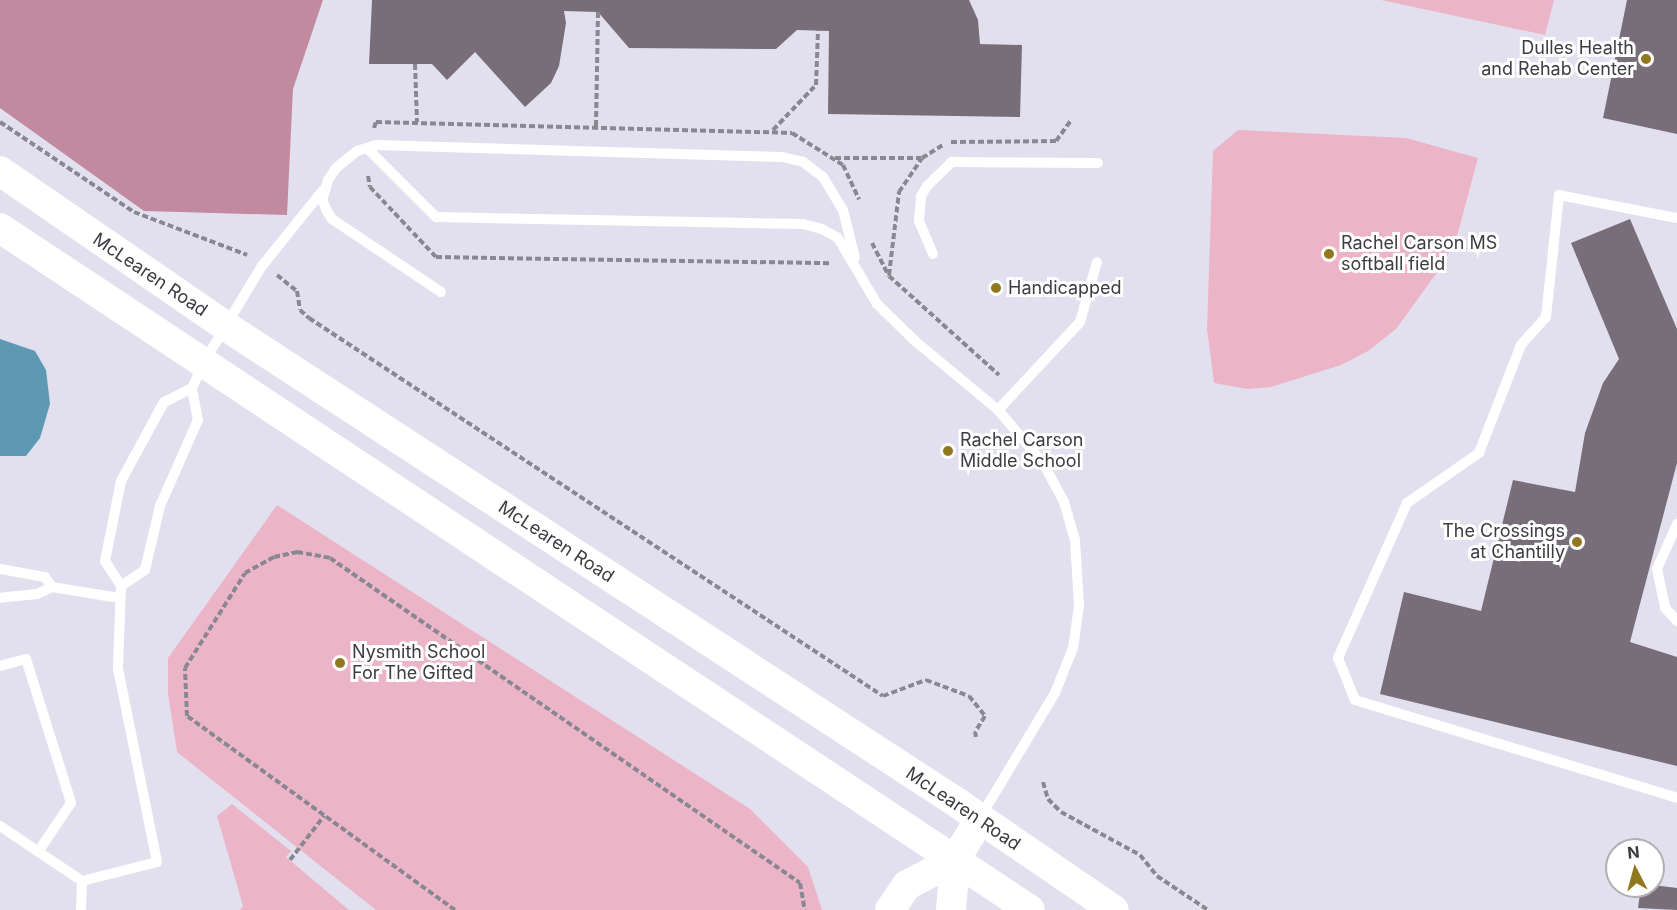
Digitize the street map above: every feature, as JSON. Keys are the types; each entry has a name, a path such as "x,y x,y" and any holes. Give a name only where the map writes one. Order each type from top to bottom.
{"main road":[{"name":"McLearen Road","path":"0,171 224,325 980,819 1114,910"},
{"path":"0,228 198,375 1030,910"},
{"path":"951,910 955,860 980,819"},
{"path":"890,910 907,885 955,860"}],"lane":[{"path":"0,826 82,880 157,862 118,668 121,586 105,561 122,481 164,402 198,375 224,325 262,266 323,190 336,168 367,148 377,145 782,157 803,162 823,177 843,210 855,262"},
{"path":"367,148 436,217 803,224 838,238 855,262 877,304 915,341 998,410 1043,463 1064,502 1074,540 1079,606 1073,648 1055,693 980,819"},
{"path":"933,254 920,221 921,196 927,186 952,162 1098,163"},
{"path":"323,190 322,200 332,219 441,292"},
{"path":"1677,218 1559,195 1546,317 1521,345 1479,453 1407,503 1338,658 1355,700 1677,798"},
{"path":"998,410 1080,322 1097,262"},
{"path":"121,586 145,570 160,506 198,420 198,375"},
{"path":"1677,524 1657,569 1665,608 1677,621"},
{"path":"0,569 45,577 52,587"},
{"path":"0,598 37,594 52,587 119,598"},
{"path":"0,666 26,659 71,803 69,812 38,852"},
{"path":"81,910 82,880"}],"path":[{"path":"596,126 598,12"},
{"path":"772,130 816,85 818,30"},
{"path":"415,64 417,122"},
{"path":"0,122 134,212 248,255"},
{"path":"835,159 922,158"},
{"path":"276,275 297,291 300,309 309,318 883,696 926,680 969,696 985,716 975,732 976,737"},
{"path":"455,910 204,731 187,716 183,691 185,668 245,573 274,557 297,552 330,558 800,883 805,910"},
{"path":"1043,783 1048,799 1061,812 1140,855 1157,876 1208,910"},
{"path":"290,860 324,816"}],"shaded area":[{"path":"0,0 323,0 293,89 287,215 144,211 0,108"},
{"path":"1381,0 1554,0 1545,35"},
{"name":"Rachel Carson MS softball field","path":"1238,130 1406,138 1478,158 1456,240 1441,267 1396,329 1368,351 1341,365 1271,387 1248,389 1214,383 1207,329 1213,151"},
{"name":"Nysmith School For The Gifted","path":"277,505 750,809 808,867 822,910 376,910 177,752 168,693 168,658"},
{"path":"232,804 291,851 286,857 349,910 240,910 243,906 217,816"}],"water":[{"path":"0,339 35,351 46,370 50,404 40,438 26,456 0,456"}],"building":[{"path":"372,0 969,0 978,20 980,44 1022,45 1020,117 828,114 829,31 797,30 776,49 629,48 598,12 564,11 566,23 559,66 551,83 525,107 475,52 447,80 432,64 369,64"},
{"name":"Dulles Health and Rehab Center","path":"1627,0 1677,0 1677,134 1603,118"},
{"name":"The Crossings at Chantilly","path":"1630,219 1677,329 1677,463 1630,642 1677,657 1677,766 1380,694 1404,592 1481,611 1513,480 1575,492 1585,433 1603,383 1619,359 1571,243"},
{"path":"1665,886 1677,888 1677,910 1638,908 1639,898 1665,898"}],"place":[{"name":"Dulles Health and Rehab Center","path":"1646,59"},
{"name":"Rachel Carson MS softball field","path":"1329,254"},
{"name":"Handicapped","path":"996,288"},
{"name":"Rachel Carson Middle School","path":"948,451"},
{"name":"The Crossings at Chantilly","path":"1577,542"},
{"name":"Nysmith School For The Gifted","path":"340,663"}]}
